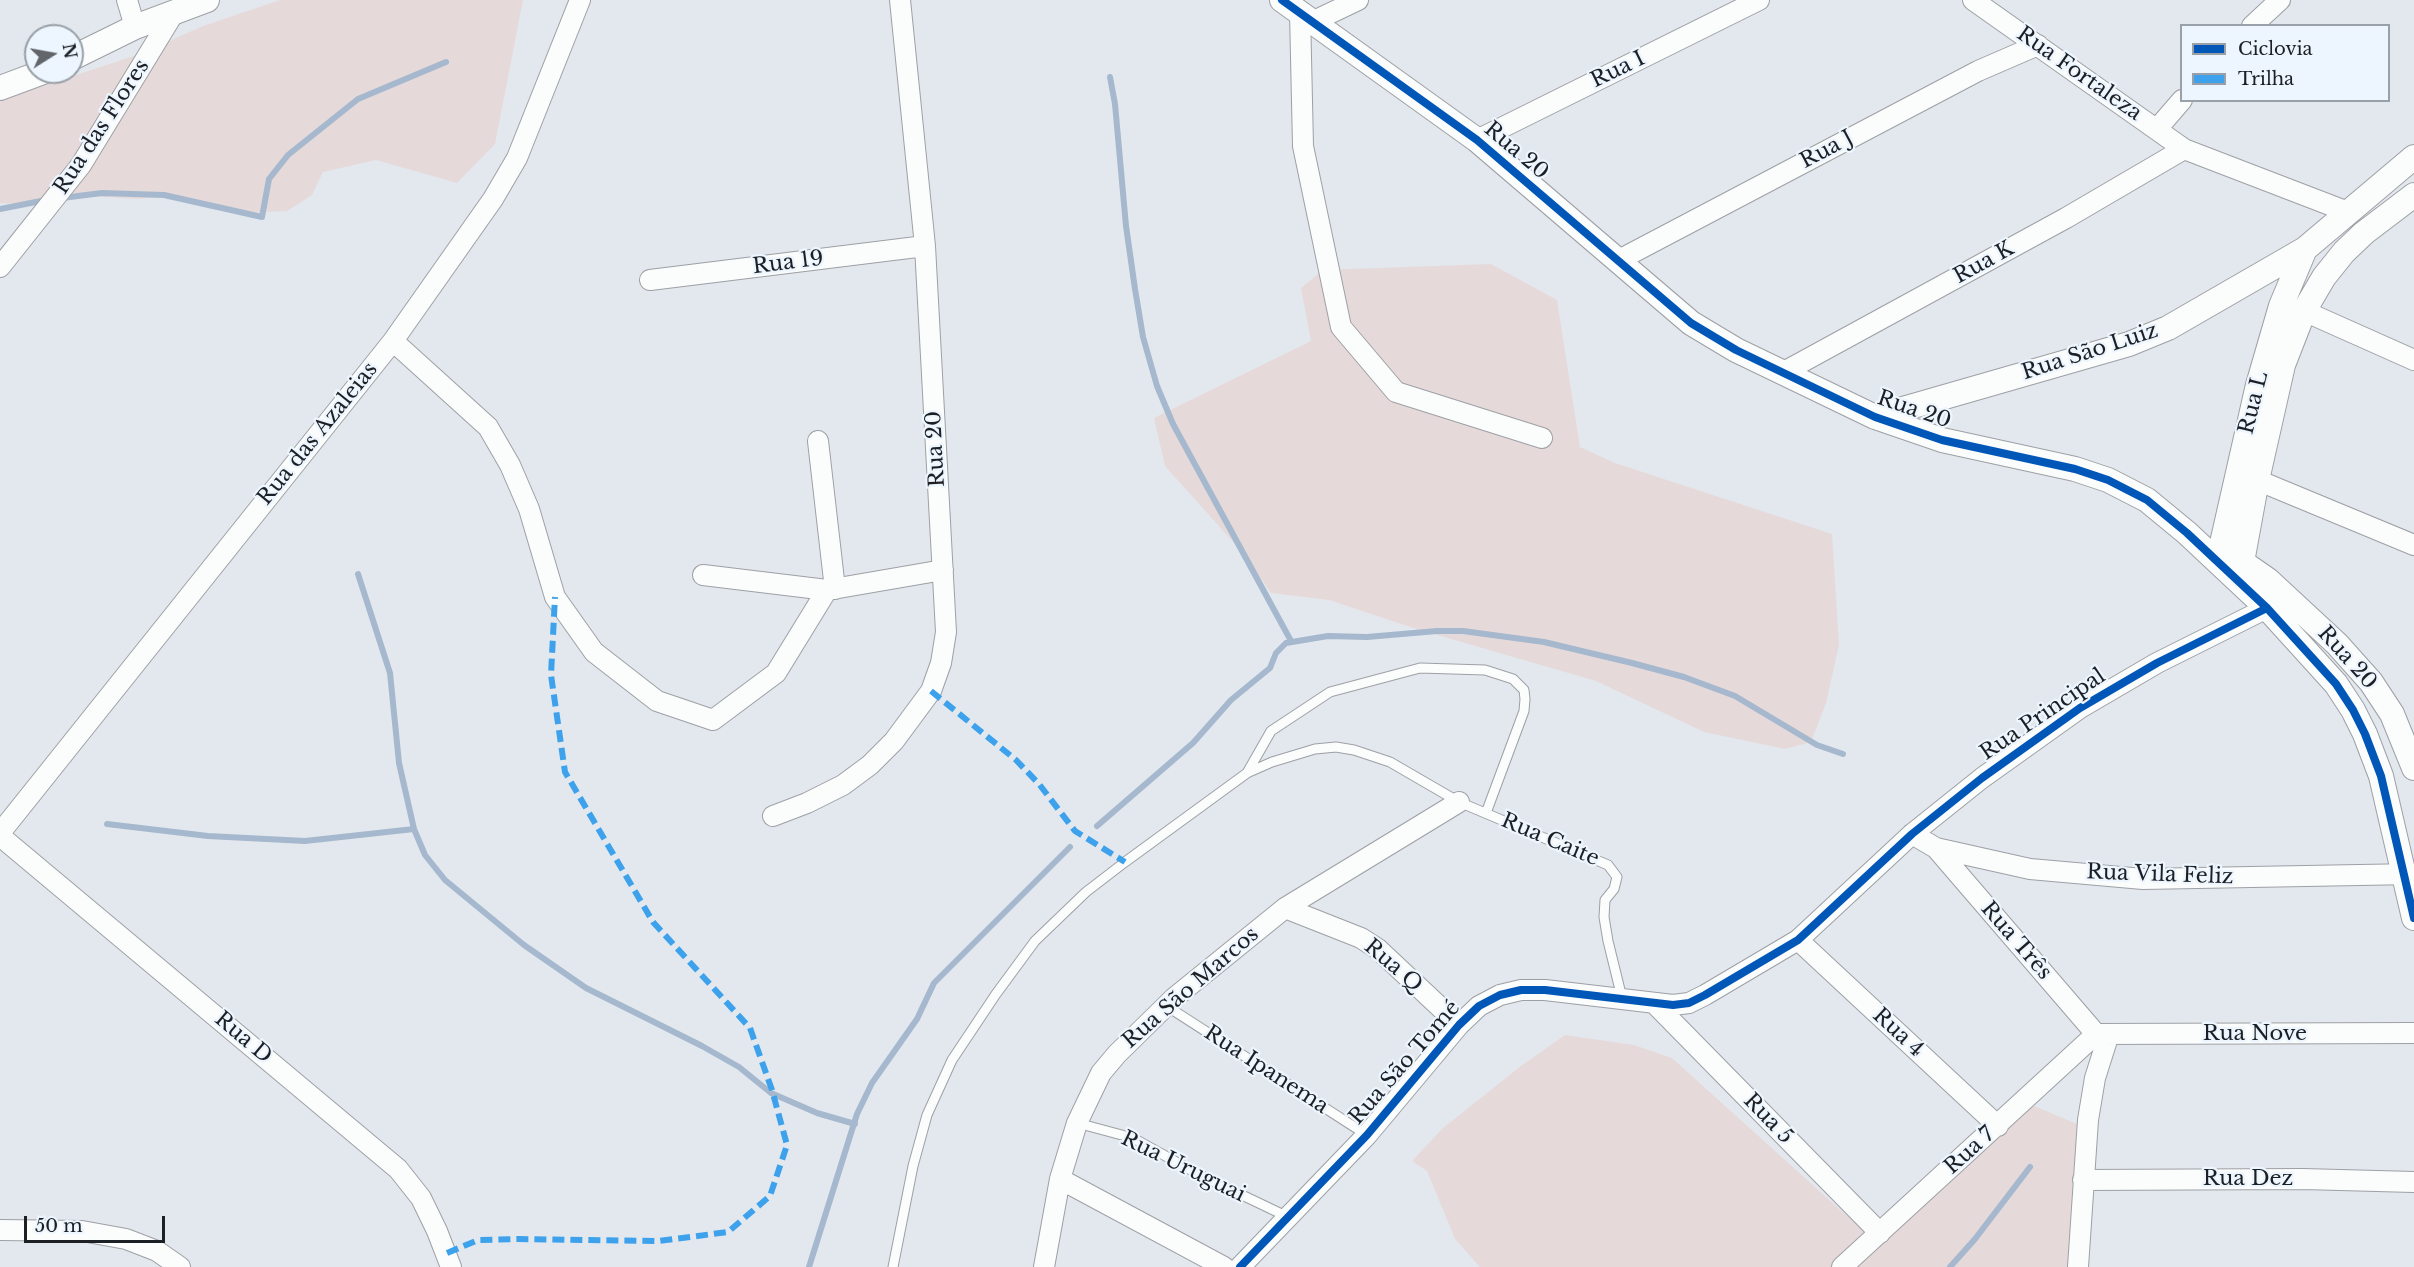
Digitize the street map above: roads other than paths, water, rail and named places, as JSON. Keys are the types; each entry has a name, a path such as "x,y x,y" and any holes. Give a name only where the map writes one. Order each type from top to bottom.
{"street":[{"path":"127,0 135,27"},
{"path":"84,52 135,27 207,0"},
{"name":"Rua das Azaleias","path":"0,835 393,340 493,200 518,158 580,0"},
{"name":"Rua 20","path":"773,816 807,803 843,785 870,765 894,741 931,691 941,663 946,632 925,246 900,0"},
{"path":"1358,0 1299,11 1302,146 1341,327 1396,393 1542,438"},
{"name":"Rua I","path":"1477,140 1759,0"},
{"name":"Rua Fortaleza","path":"1973,0 2184,149"},
{"path":"2254,24 2280,0"},
{"name":"Rua das Flores","path":"0,267 81,165 175,11"},
{"name":"Rua 20","path":"1299,11 1477,140 1691,323 1736,350 1875,417 1942,440 2064,466 2108,480 2147,500 2232,567 2336,684 2361,726 2381,776 2409,875 2414,918"},
{"name":"Rua J","path":"1617,261 1978,71 2038,45"},
{"path":"0,88 24,79"},
{"path":"2157,129 2180,102"},
{"path":"2184,149 2348,212"},
{"name":"Rua K","path":"1782,373 2066,218 2184,149"},
{"name":"Rua São Luiz","path":"1875,417 2129,344 2168,328 2305,249 2414,157"},
{"path":"2232,567 2257,480 2283,365 2304,311 2324,277 2344,252 2364,233 2414,195"},
{"name":"Rua 19","path":"650,280 925,246"},
{"name":"Rua L","path":"2232,567 2258,385 2282,306 2305,249"},
{"path":"2304,311 2414,360"},
{"path":"393,340 488,427 510,465 529,509 555,597 594,652 657,701 713,720 777,673 831,590 818,441"},
{"path":"2257,480 2414,545"},
{"name":"Rua 20","path":"2232,567 2268,580 2337,644 2371,682 2392,714 2414,768"},
{"path":"703,575 831,590 943,570"},
{"name":"Rua Principal","path":"1912,834 1982,778 2080,708 2157,663 2267,608"},
{"name":"Rua São Marcos","path":"1044,1267 1060,1179 1077,1123 1101,1073 1116,1054 1166,1005 1285,908 1459,802"},
{"name":"Rua Vila Feliz","path":"1912,834 1936,848 2030,869 2143,879 2409,875"},
{"name":"Rua São Tomé","path":"1239,1267 1367,1135 1459,1025 1479,1006 1500,995 1521,990 1545,990 1622,998 1655,1004 1689,1003 1798,940 1912,834"},
{"name":"Rua D","path":"0,835 399,1169 421,1198 451,1267"},
{"name":"Rua Três","path":"1936,848 2102,1034"},
{"name":"Rua Q","path":"1285,908 1361,938 1378,949 1459,1025"},
{"name":"Rua 4","path":"1798,940 1998,1126"},
{"name":"Rua 5","path":"1655,1004 1880,1233"},
{"name":"Rua Nove","path":"2102,1034 2414,1033"},
{"path":"2078,1267 2088,1120 2102,1034"},
{"name":"Rua 7","path":"1842,1267 2102,1034"},
{"path":"1060,1179 1224,1267"},
{"name":"Rua Dez","path":"2083,1180 2303,1179 2414,1182"},
{"path":"0,1230 82,1231 126,1239 157,1251 180,1267"}],"lane":[{"path":"893,1267 913,1166 927,1115 952,1060 996,994 1035,941 1086,892 1247,773 1271,731 1330,692 1420,668 1485,670 1513,679 1519,683 1525,699 1524,711 1486,813"},
{"name":"Rua Caite","path":"1247,773 1272,762 1315,749 1336,747 1354,750 1390,762 1459,802 1597,859 1614,871 1616,883 1605,900 1604,917 1622,998"},
{"name":"Rua Ipanema","path":"1166,1005 1367,1135"},
{"name":"Rua Uruguai","path":"1077,1123 1133,1138 1198,1174 1288,1217"}],"waterway":[{"path":"62,198 102,193 164,195 262,217 269,179 288,155 358,99 446,62"},
{"path":"1110,77 1115,104 1126,226 1135,289 1143,337 1157,386 1173,424 1291,641"},
{"path":"0,209 46,200"},
{"path":"358,574 390,673 399,763 414,829 425,855 445,880 524,945 586,988 702,1046 739,1067 771,1093 817,1113 855,1124"},
{"path":"1097,826 1193,743 1231,700 1270,668 1276,653 1286,643 1328,636 1367,637 1463,631 1544,642 1684,677 1735,696 1817,745 1843,754"},
{"path":"107,824 208,836 305,841 414,829"},
{"path":"809,1267 857,1114 872,1083 917,1019 934,983 1070,847"},
{"path":"1950,1267 1975,1239 2030,1167"}]}
